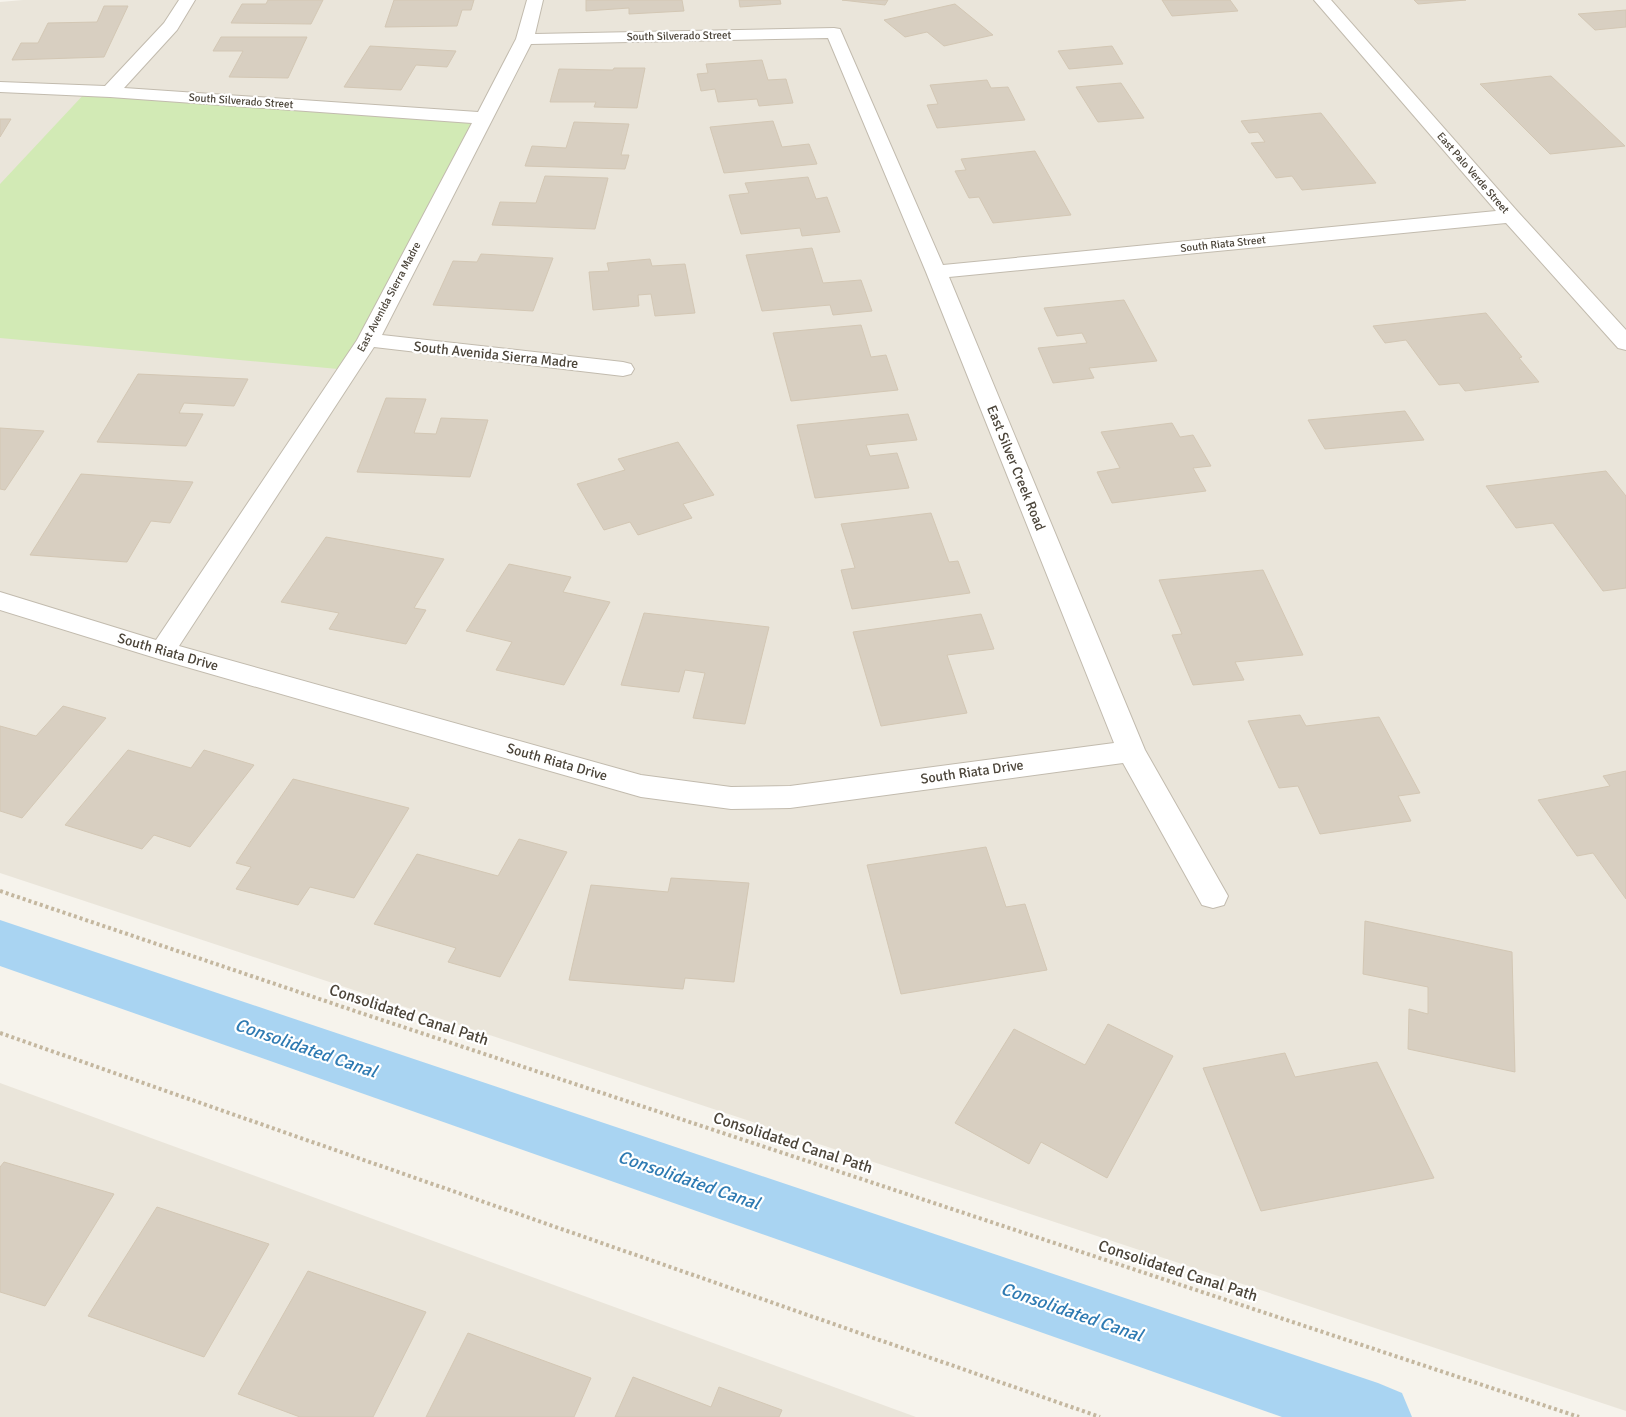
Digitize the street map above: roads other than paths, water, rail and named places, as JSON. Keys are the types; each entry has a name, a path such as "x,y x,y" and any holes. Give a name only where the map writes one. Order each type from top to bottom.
{"street":[{"path":"110,92 170,26 187,0"},
{"name":"East Avenida Sierra Madre","path":"162,652 368,340 525,39 535,0"},
{"name":"East Palo Verde Street","path":"1322,0 1511,216 1626,343"},
{"name":"South Silverado Street","path":"525,39 834,33"},
{"name":"East Silver Creek Road","path":"834,33 936,272 1131,751 1213,896"},
{"name":"South Silverado Street","path":"0,88 110,92 483,118"},
{"name":"South Riata Street","path":"936,272 1511,216"},
{"name":"South Avenida Sierra Madre","path":"368,340 623,369"},
{"name":"South Riata Drive","path":"0,601 162,652 641,786 731,798 790,797 1131,751"}],"waterway":[{"name":"Consolidated Canal","path":"0,943 1378,1417"}]}
